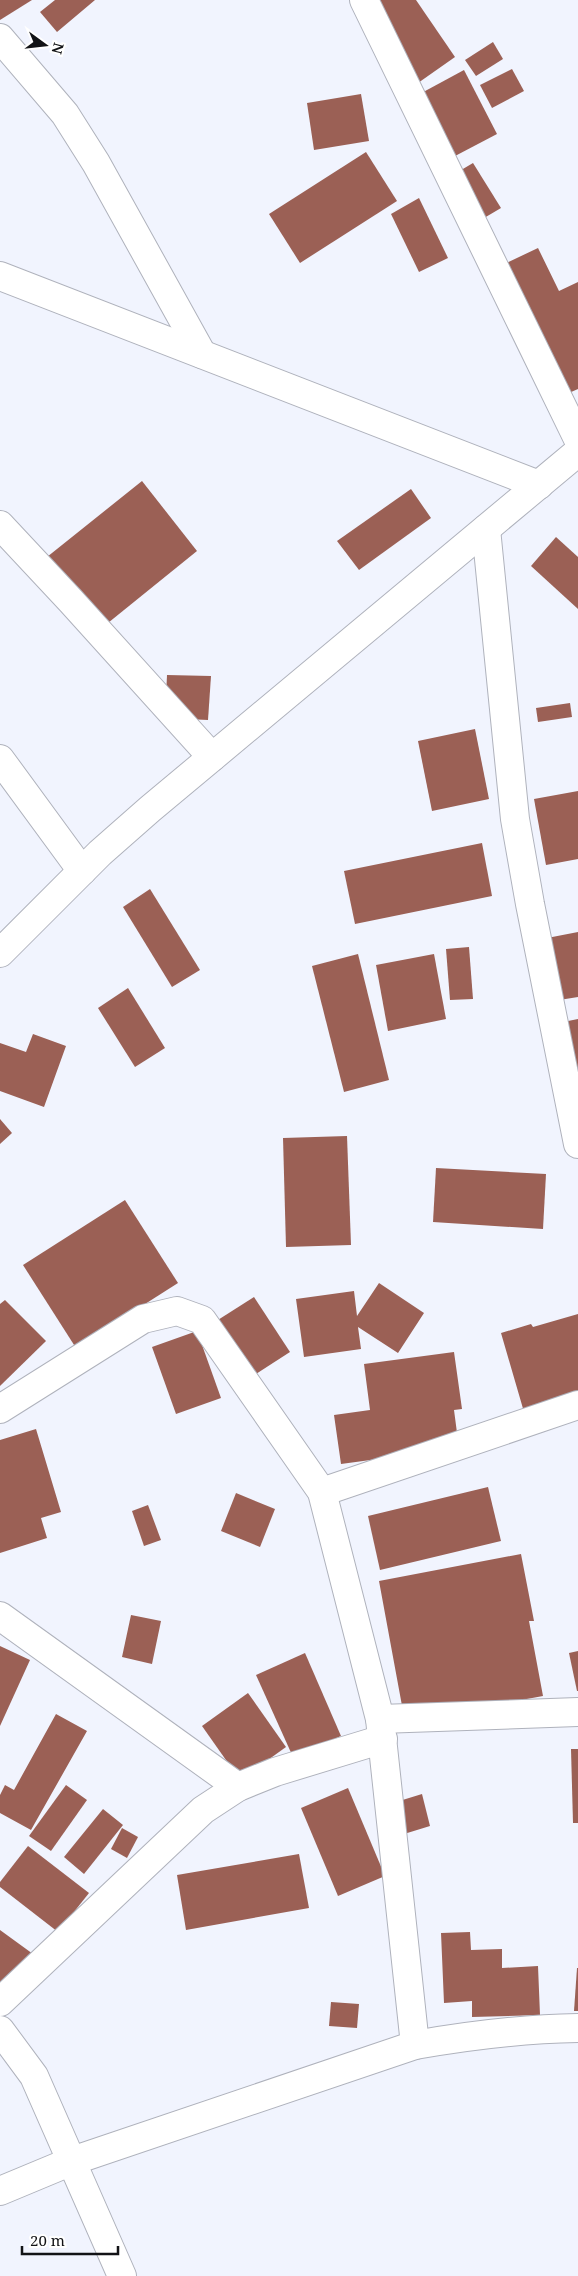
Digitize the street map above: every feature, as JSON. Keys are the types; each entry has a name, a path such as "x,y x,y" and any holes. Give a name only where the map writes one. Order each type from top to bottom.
{"street":[{"path":"364,0 578,440"},
{"path":"0,38 70,122 96,163 202,354"},
{"path":"0,276 539,484"},
{"path":"0,953 82,871 150,809 578,452"},
{"path":"0,525 212,757"},
{"path":"486,529 515,819 578,1144"},
{"path":"0,759 82,871"},
{"path":"0,1409 143,1319 177,1311 202,1320 322,1492 382,1729 415,2046"},
{"path":"322,1492 578,1405"},
{"path":"0,1616 238,1787"},
{"path":"0,2002 203,1810 238,1787 382,1729 578,1712"},
{"path":"0,2192 72,2161 415,2046 473,2034 522,2029 578,2028"},
{"path":"0,2030 34,2076 122,2276"}],"building":[{"path":"0,0 32,0 0,20"},
{"path":"55,0 95,0 57,32 40,12"},
{"path":"360,0 416,0 455,57 418,83"},
{"path":"493,42 503,59 476,76 465,60"},
{"path":"512,69 524,91 492,108 480,85"},
{"path":"464,70 497,134 436,166 403,103"},
{"path":"361,94 369,141 314,150 307,103"},
{"path":"366,152 397,201 300,263 269,214"},
{"path":"473,163 501,208 479,221 451,176"},
{"path":"419,198 448,258 419,272 391,214"},
{"path":"538,248 559,291 578,282 578,389 562,396 500,266"},
{"path":"142,481 197,551 103,627 47,557"},
{"path":"411,489 431,518 359,570 337,541"},
{"path":"556,537 578,557 578,609 531,566"},
{"path":"167,675 211,676 208,720 165,718"},
{"path":"570,703 572,717 538,722 536,708"},
{"path":"475,729 489,799 432,811 418,741"},
{"path":"578,791 578,859 546,865 534,799"},
{"path":"482,843 492,896 355,924 344,871"},
{"path":"150,889 200,970 172,987 123,907"},
{"path":"578,932 578,997 553,1001 542,939"},
{"path":"469,947 473,999 450,1000 446,949"},
{"path":"358,954 389,1080 344,1092 312,966"},
{"path":"434,954 446,1019 388,1031 376,965"},
{"path":"128,988 165,1048 135,1067 98,1008"},
{"path":"578,1019 578,1094 563,1022"},
{"path":"33,1034 66,1046 44,1107 0,1091 0,1043 26,1052"},
{"path":"0,1119 12,1133 0,1144"},
{"path":"347,1136 351,1245 286,1247 283,1138"},
{"path":"436,1168 546,1174 543,1229 433,1222"},
{"path":"125,1200 178,1283 76,1348 23,1265"},
{"path":"379,1283 424,1313 398,1353 358,1327 361,1349 304,1357 296,1299 354,1291 357,1316"},
{"path":"254,1297 290,1352 245,1381 210,1325"},
{"path":"5,1300 46,1341 0,1386 0,1304"},
{"path":"578,1314 578,1396 524,1412 501,1333 531,1324 533,1327"},
{"path":"197,1331 221,1398 176,1414 152,1347"},
{"path":"454,1352 462,1409 454,1410 459,1448 341,1464 334,1415 370,1410 364,1364"},
{"path":"36,1429 61,1512 41,1518 47,1538 0,1553 0,1440"},
{"path":"488,1487 501,1541 380,1570 368,1516"},
{"path":"236,1493 275,1509 260,1547 221,1531"},
{"path":"148,1505 161,1540 144,1546 132,1511"},
{"path":"521,1554 534,1621 529,1621 543,1696 405,1722 379,1581"},
{"path":"131,1615 161,1621 152,1664 122,1657"},
{"path":"0,1646 30,1660 0,1726"},
{"path":"578,1651 578,1691 577,1691 569,1653"},
{"path":"305,1653 341,1736 293,1757 256,1675"},
{"path":"248,1693 286,1747 240,1780 202,1726"},
{"path":"56,1714 87,1731 31,1830 0,1813 0,1795 5,1785 14,1790"},
{"path":"571,1749 578,1749 578,1823 573,1823"},
{"path":"66,1785 87,1800 51,1851 29,1836"},
{"path":"348,1788 385,1876 338,1896 301,1808"},
{"path":"422,1794 430,1826 404,1834 396,1802"},
{"path":"103,1809 123,1825 84,1874 64,1857"},
{"path":"122,1828 138,1837 127,1858 111,1849"},
{"path":"28,1846 89,1893 58,1932 0,1887 0,1882"},
{"path":"299,1854 309,1908 186,1930 177,1875"},
{"path":"0,1930 33,1954 0,1986"},
{"path":"470,1932 471,1950 502,1949 502,1968 538,1966 540,2015 472,2017 472,2001 444,2003 441,1933"},
{"path":"577,1968 578,2011 574,2011"},
{"path":"331,2002 359,2004 357,2028 329,2026"}]}
